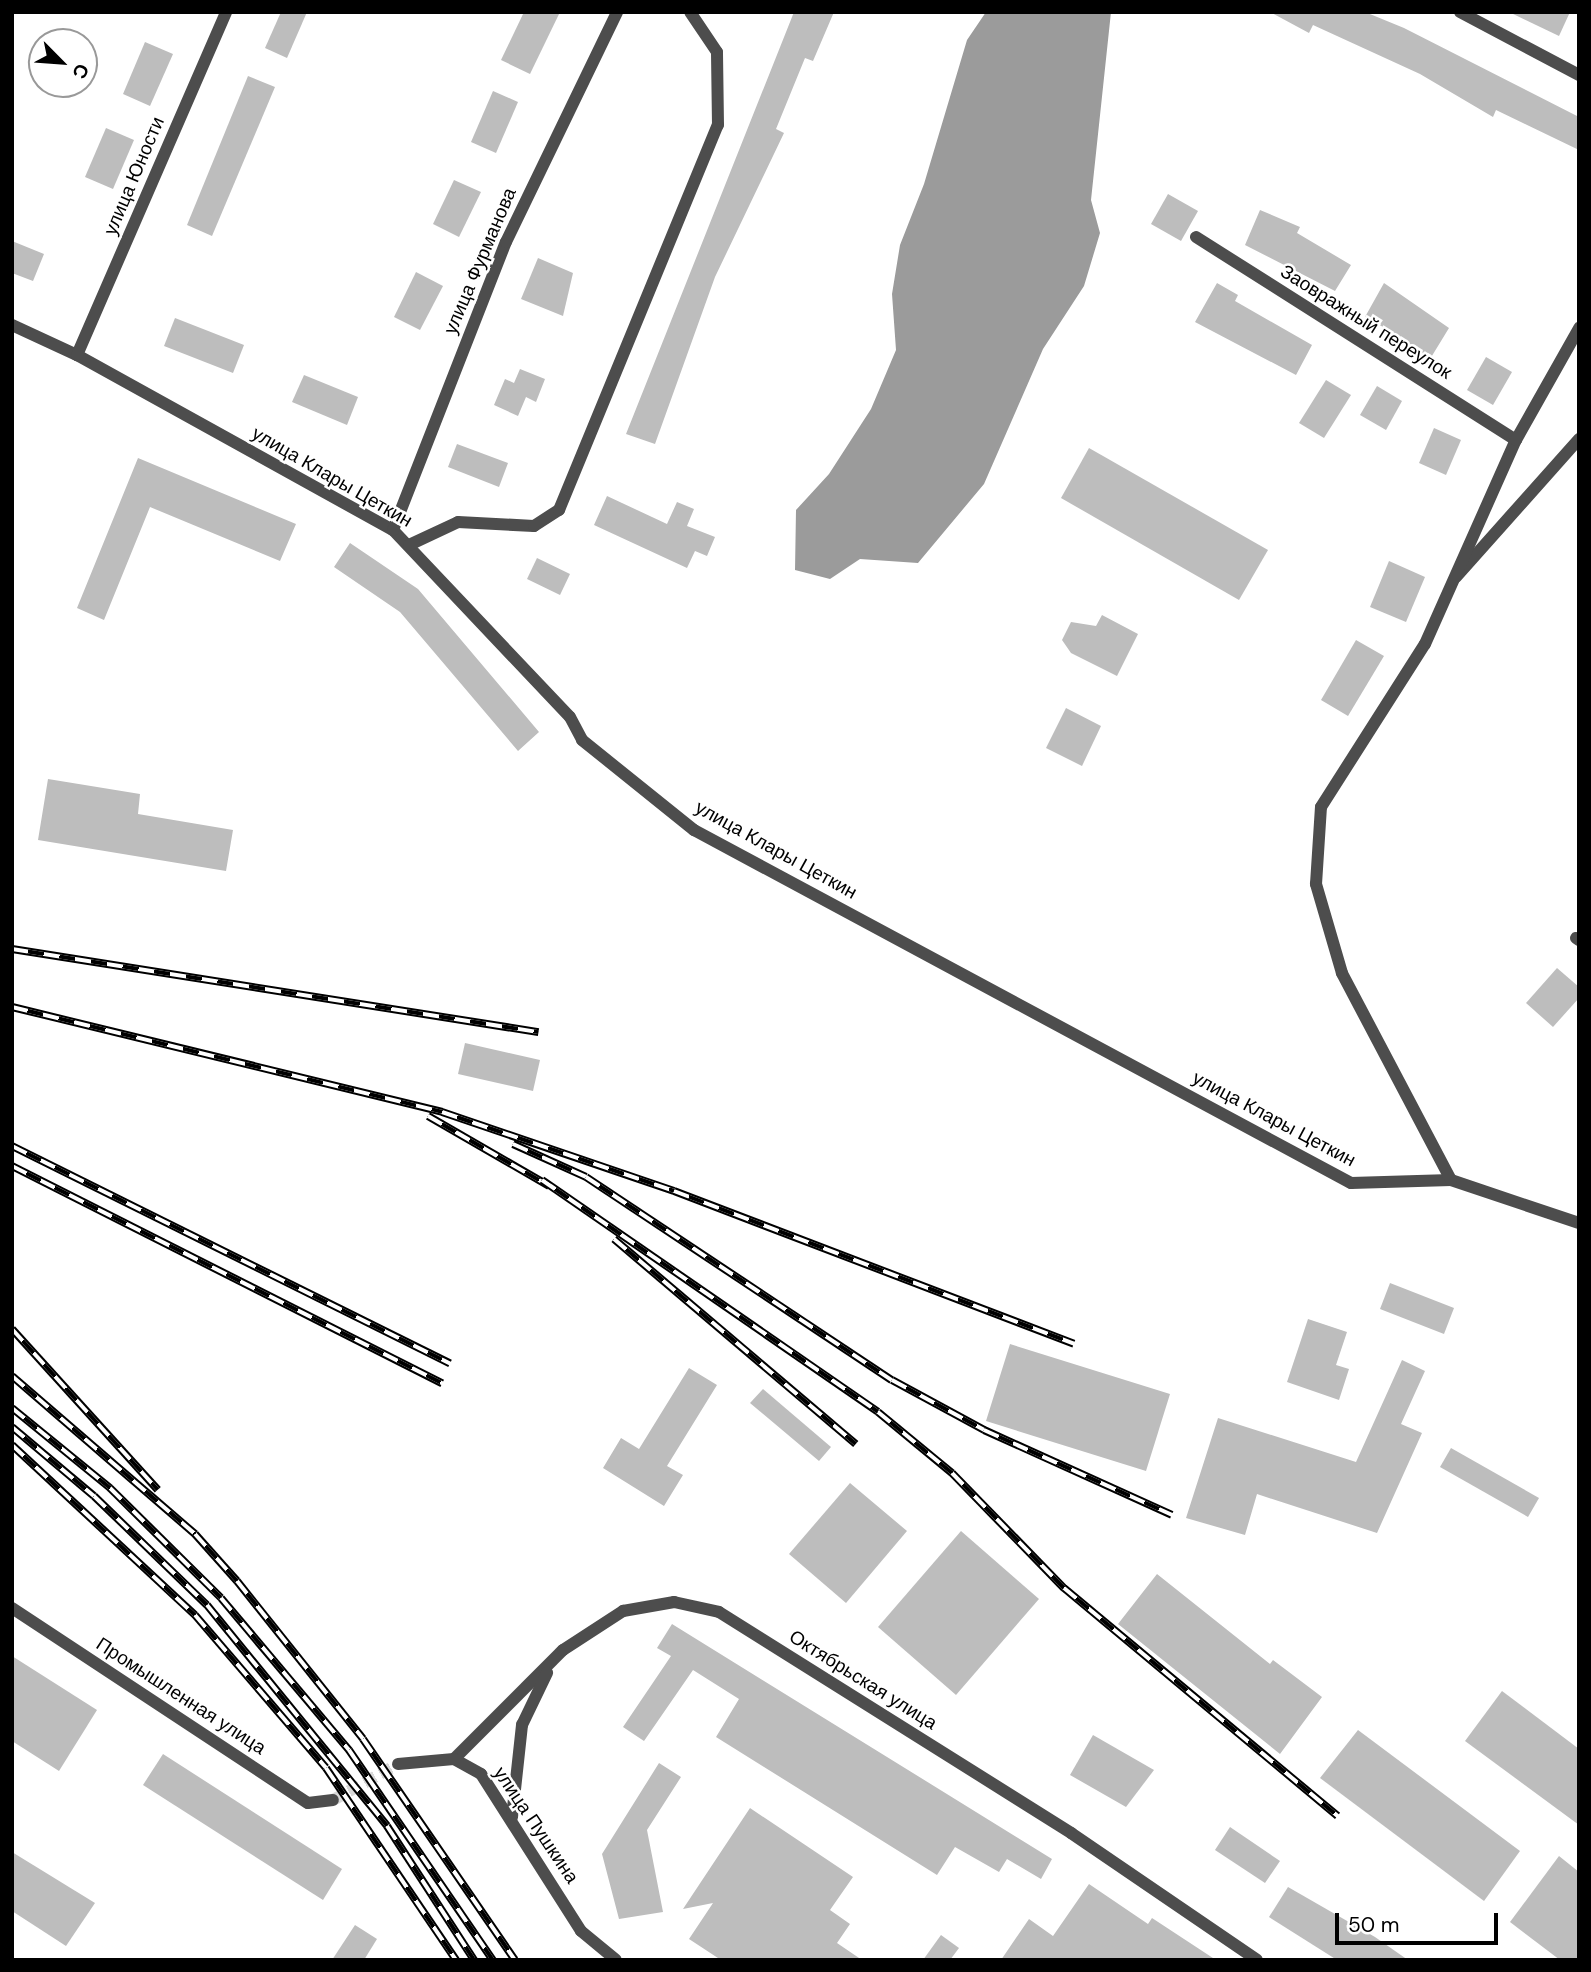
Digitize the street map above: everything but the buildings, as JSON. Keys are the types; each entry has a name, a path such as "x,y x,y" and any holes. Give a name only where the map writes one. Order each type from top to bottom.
{"street":[{"name":"улица Юности","path":"78,355 226,12"},
{"name":"улица Фурманова","path":"393,530 506,242 617,12"},
{"path":"410,545 458,522 534,526 559,510 718,125 717,52 690,12"},
{"path":"1460,12 1579,75"},
{"name":"Заовражный переулок","path":"1196,237 1516,440"},
{"name":"улица Клары Цеткин","path":"12,325 78,355 393,530 570,717 582,740 694,830 1351,1183 1451,1180 1579,1223"},
{"path":"1451,1180 1342,973 1316,884 1321,807 1424,644 1446,588 1516,440 1579,328"},
{"path":"1446,588 1576,446"},
{"name":"Октябрьская улица","path":"454,1759 563,1650 623,1611 674,1602 719,1612 1071,1833 1257,1960"},
{"name":"Промышленная улица","path":"12,1608 308,1803 333,1800"},
{"path":"512,1817 522,1725 541,1682 563,1650"},
{"path":"398,1764 454,1759"},
{"name":"улица Пушкина","path":"454,1759 481,1774 512,1817 581,1931 616,1960"}],"shaded area":[{"path":"986,12 1111,12 1091,200 1100,233 1084,286 1043,349 984,484 918,563 860,559 830,579 795,570 796,510 829,474 871,409 896,350 892,294 900,245 924,184 967,40"}],"tunnel":[{"path":"333,1800 398,1764"}],"railway":[{"path":"12,949 538,1032"},
{"path":"12,1007 442,1112 674,1191 1074,1344"},
{"path":"428,1116 549,1186"},
{"path":"513,1144 586,1177 892,1380 984,1430 1172,1515"},
{"path":"12,1146 450,1363"},
{"path":"12,1166 442,1383"},
{"path":"542,1180 878,1412 952,1473 1064,1588 1338,1816"},
{"path":"614,1239 856,1444"},
{"path":"12,1329 158,1490"},
{"path":"12,1376 195,1534 237,1581 363,1739 515,1960"},
{"path":"12,1408 110,1488 221,1598 349,1750 493,1960"},
{"path":"12,1427 94,1496 207,1605 387,1826 474,1960"},
{"path":"12,1445 195,1615 326,1768 456,1960"}]}
